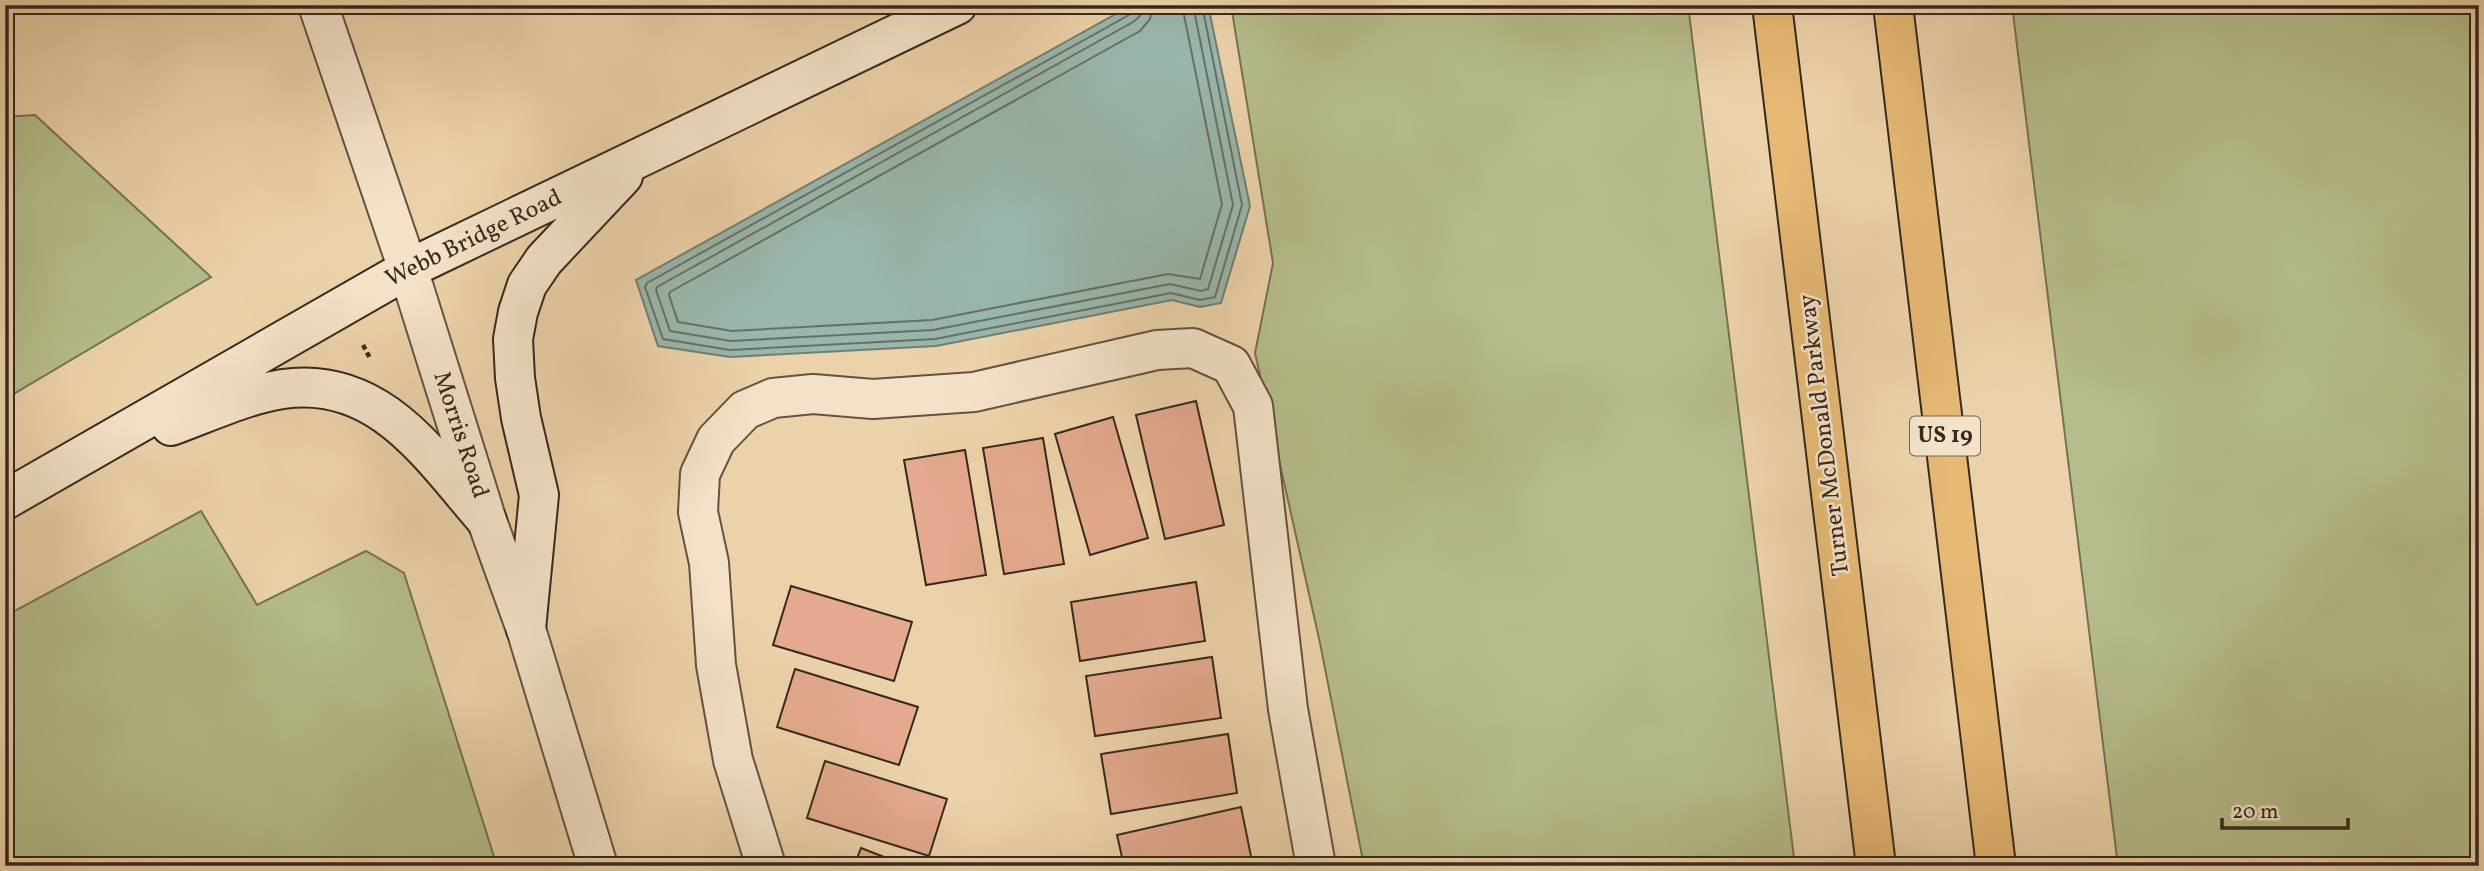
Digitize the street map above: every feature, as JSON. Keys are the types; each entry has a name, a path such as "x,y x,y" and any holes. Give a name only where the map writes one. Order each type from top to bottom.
{"highway":[{"name":"Turner McDonald Parkway","path":"1772,5 1876,866"},
{"name":"US 19","path":"1893,5 1996,866"}],"street":[{"name":"Morris Road","path":"318,5 408,269 487,520 526,629 598,866"},
{"name":"Webb Bridge Road","path":"5,500 408,269 957,5"},
{"path":"526,629 539,495 521,418 515,378 513,339 518,312 527,285 544,260 640,158"},
{"path":"766,866 733,760 716,666 709,563 698,512 700,474 716,440 746,410 773,398 813,394 873,399 974,392 1157,350 1193,348 1231,365 1253,406 1288,709 1316,866"},
{"path":"71,463 247,398 282,389 314,387 345,392 369,402 393,418 487,520"}],"green space":[{"path":"1231,5 1688,5 1795,866 1364,866 1320,643 1255,353 1273,263"},
{"path":"2012,5 2479,5 2479,866 2118,866"},
{"path":"35,115 211,277 5,399 5,117"},
{"path":"201,511 257,605 366,551 404,573 497,866 5,866 5,616"}],"water":[{"path":"1132,5 1208,5 1250,206 1221,303 1200,307 1172,300 936,346 730,357 658,346 636,280"}],"building":[{"path":"1196,401 1224,525 1165,539 1136,415"},
{"path":"1113,417 1148,538 1090,555 1055,434"},
{"path":"1043,438 1064,564 1004,574 983,448"},
{"path":"965,450 986,575 926,585 904,460"},
{"path":"1196,582 1205,641 1080,661 1071,602"},
{"path":"791,586 912,622 894,681 773,645"},
{"path":"1212,657 1221,718 1095,736 1086,676"},
{"path":"795,669 918,707 899,765 777,727"},
{"path":"1228,734 1237,793 1111,814 1101,754"},
{"path":"825,761 947,799 929,856 807,818"},
{"path":"1241,807 1253,866 1124,866 1117,835"},
{"path":"861,848 907,866 854,866"}]}
